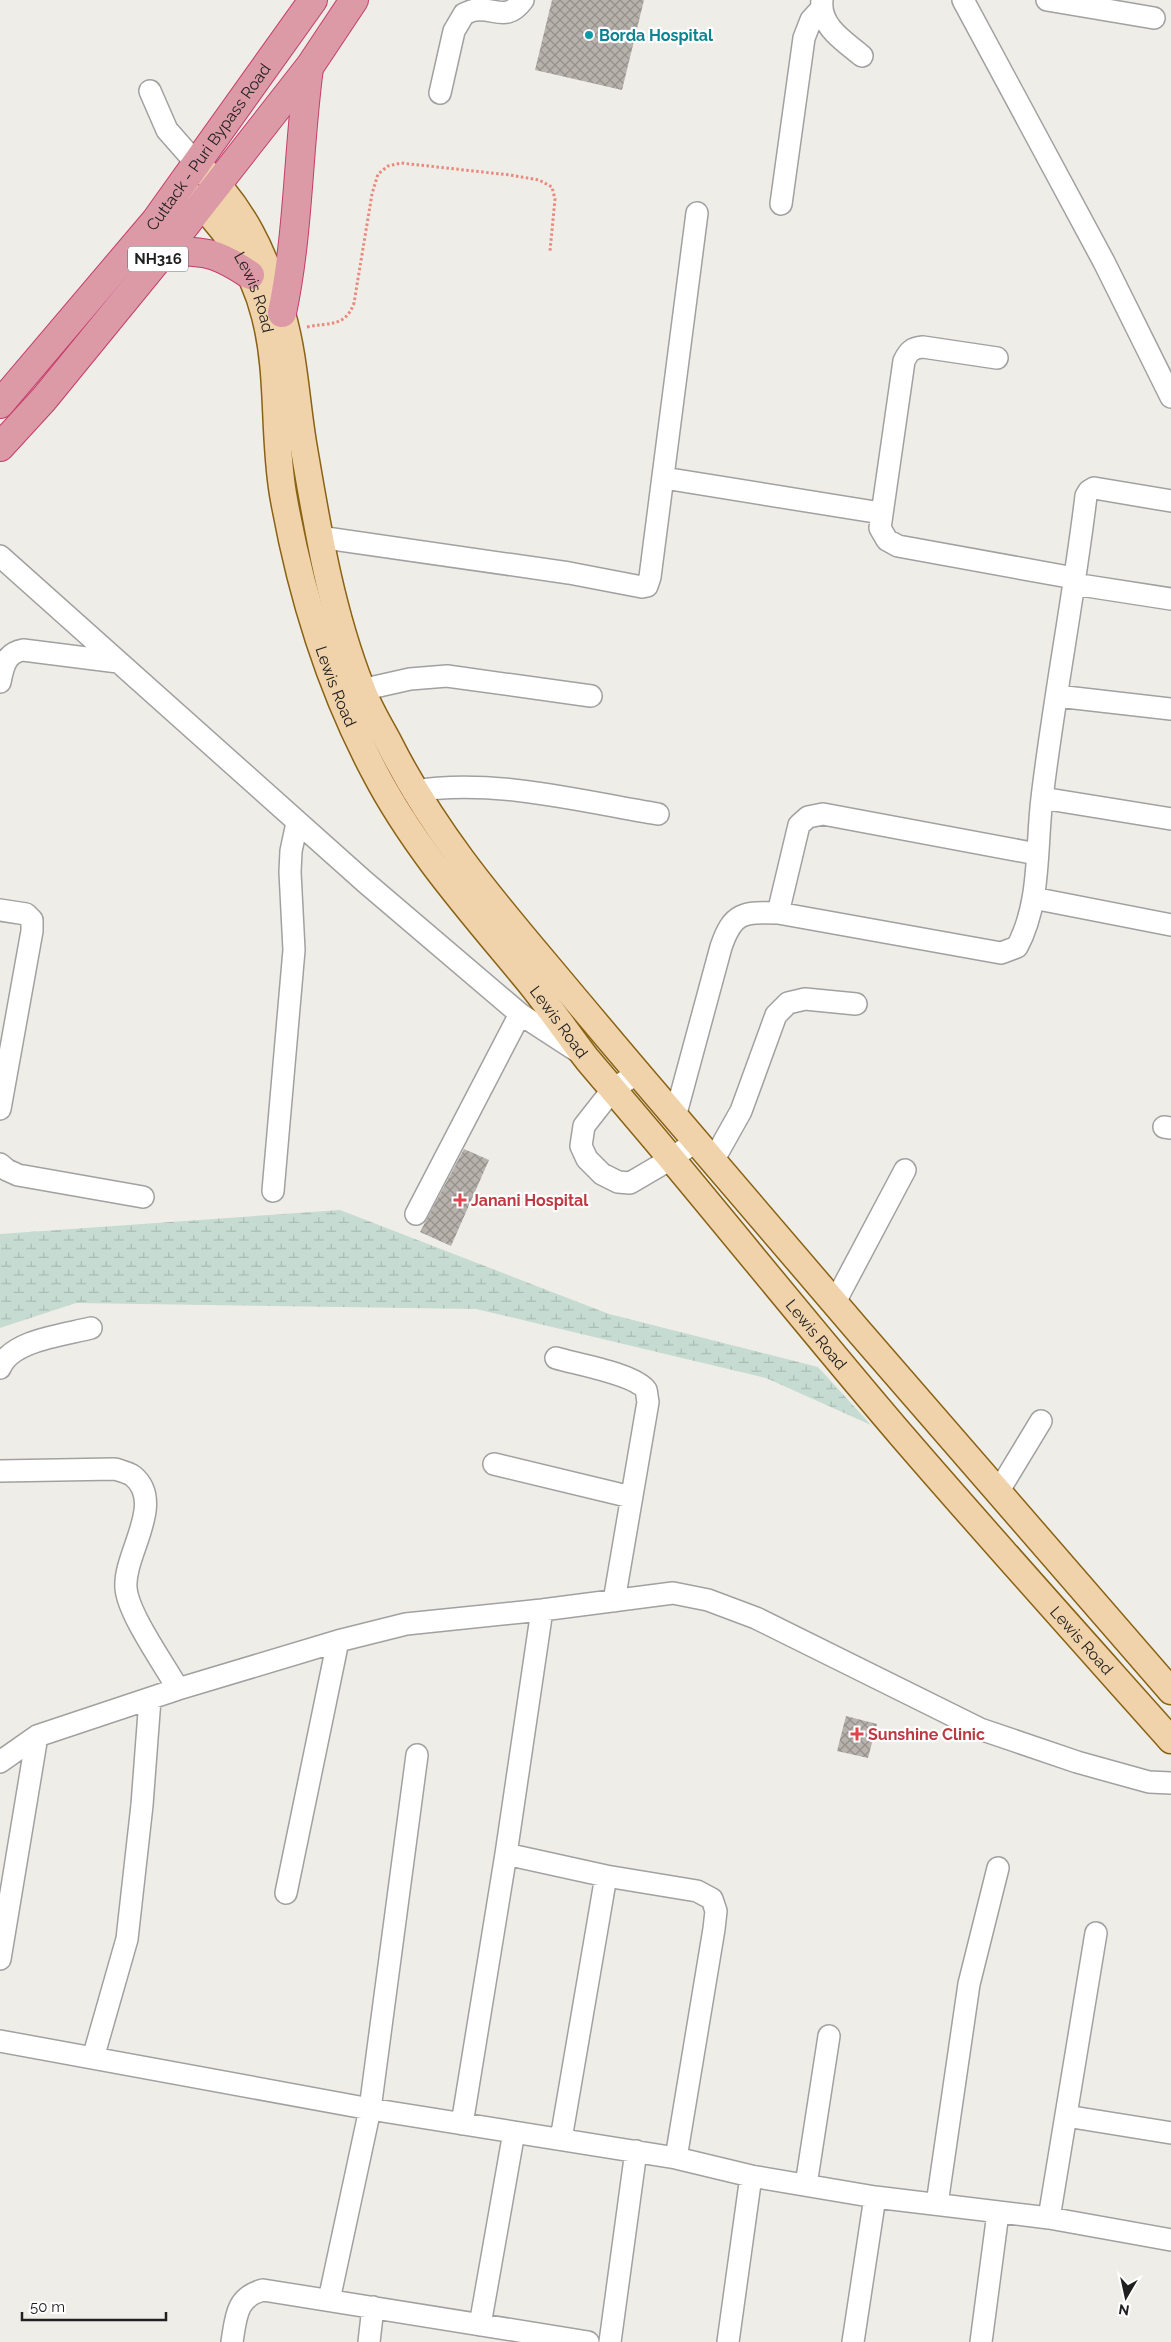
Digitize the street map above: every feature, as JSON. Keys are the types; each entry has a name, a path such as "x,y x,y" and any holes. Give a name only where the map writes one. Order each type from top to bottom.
{"highway":[{"name":"Cuttack - Puri Bypass Road","path":"0,404 156,220 313,0"},
{"name":"NH316","path":"310,66 354,0"},
{"name":"Cuttack - Puri Bypass Road","path":"0,447 44,399 165,251 310,66"},
{"path":"284,323 290,276 302,119 310,66"},
{"path":"165,251 214,254 228,260 250,275"}],"main road":[{"name":"Lewis Road","path":"196,163 218,182 239,210 256,243 284,323 319,536 345,642 362,690 413,791 461,861 675,1117 860,1331 928,1413 1171,1691"},
{"name":"Lewis Road","path":"179,186 201,204 237,251 250,275 265,315 272,364 282,490 300,578 322,653 347,716 397,813 445,882 533,986 585,1056 830,1350 902,1436 1171,1740"},
{"path":"1125,1688 1148,1664"}],"street":[{"path":"440,93 454,31 464,14 476,10 508,13 518,8 523,0"},
{"path":"963,0 1104,262 1171,396"},
{"path":"1048,0 1154,18"},
{"path":"815,3 828,27 862,56"},
{"path":"781,204 804,38 815,3"},
{"path":"150,91 167,130 196,163"},
{"path":"319,536 559,572 642,587 647,586 650,577 664,478 697,214"},
{"path":"997,358 923,347 914,348 908,353 904,361 881,513 880,528 887,540 898,546 1074,582 1171,599"},
{"path":"664,478 881,513"},
{"path":"675,1117 727,930 736,918 748,912 778,913 1001,953 1017,947 1024,933 1032,898 1042,798 1089,491 1094,488 1171,501"},
{"path":"0,556 297,822 520,1014 585,1056"},
{"path":"0,682 8,657 14,652 23,650 118,662"},
{"path":"362,690 410,679 447,676 591,696"},
{"path":"1057,696 1171,709"},
{"path":"413,791 435,788 503,789 658,814"},
{"path":"1042,798 1171,819"},
{"path":"778,913 799,825 808,817 823,814 1037,854"},
{"path":"274,1191 294,950 290,872 291,850 297,822"},
{"path":"1032,898 1171,925"},
{"path":"0,910 26,914 32,920 32,931 0,1109"},
{"path":"713,1162 741,1111 776,1015 788,1003 805,999 856,1004"},
{"path":"416,1214 520,1014"},
{"path":"638,1073 613,1089 584,1126 581,1146 587,1158 602,1174 618,1182 630,1184 696,1141"},
{"path":"0,1164 18,1175 143,1197"},
{"path":"835,1302 905,1170"},
{"path":"0,1368 4,1359 18,1347 91,1328"},
{"path":"556,1358 638,1382 647,1391 648,1402 614,1600"},
{"path":"998,1492 1041,1421"},
{"path":"494,1464 631,1497"},
{"path":"0,1471 115,1469 132,1475 144,1488 146,1512 126,1587 131,1607 178,1689"},
{"path":"0,1762 37,1736 178,1689 338,1641 406,1624 542,1610 673,1593 708,1600 756,1618 980,1730 1077,1762 1140,1780 1171,1784"},
{"path":"462,2124 506,1854 542,1610"},
{"path":"286,1892 338,1641"},
{"path":"93,2058 126,1939 142,1805 150,1699"},
{"path":"0,1959 37,1736"},
{"path":"329,2300 370,2109 417,1755"},
{"path":"506,1854 606,1876 697,1891 712,1899 716,1911 676,2158"},
{"path":"936,2204 969,1984 998,1868"},
{"path":"561,2139 606,1876"},
{"path":"1049,2218 1096,1933"},
{"path":"806,2185 829,2036"},
{"path":"0,2041 370,2109 676,2158 751,2176 875,2197 1049,2218 1171,2240"},
{"path":"1066,2116 1171,2134"},
{"path":"480,2325 514,2132"},
{"path":"610,2342 636,2151"},
{"path":"728,2342 751,2176"},
{"path":"853,2342 875,2197"},
{"path":"980,2342 998,2213"},
{"path":"232,2342 240,2305 249,2294 263,2290 480,2325 548,2339 588,2342"},
{"path":"369,2342 373,2307"}],"path":[{"path":"284,323 341,322 350,314 354,303 372,194 378,174 388,166 401,163 539,180 552,187 555,199 550,251"}],"green space":[{"path":"340,1210 609,1314 818,1367 871,1425 766,1378 476,1309 76,1303 0,1328 0,1234"}],"building":[{"name":"Borda Hospital","path":"552,0 644,0 622,90 535,70"},
{"path":"464,1149 489,1160 451,1246 420,1232"},
{"path":"846,1716 877,1724 868,1758 837,1751"}],"place":[{"name":"Borda Hospital","path":"589,35"},
{"name":"Janani Hospital","path":"460,1200"},
{"name":"Sunshine Clinic","path":"857,1734"}]}
